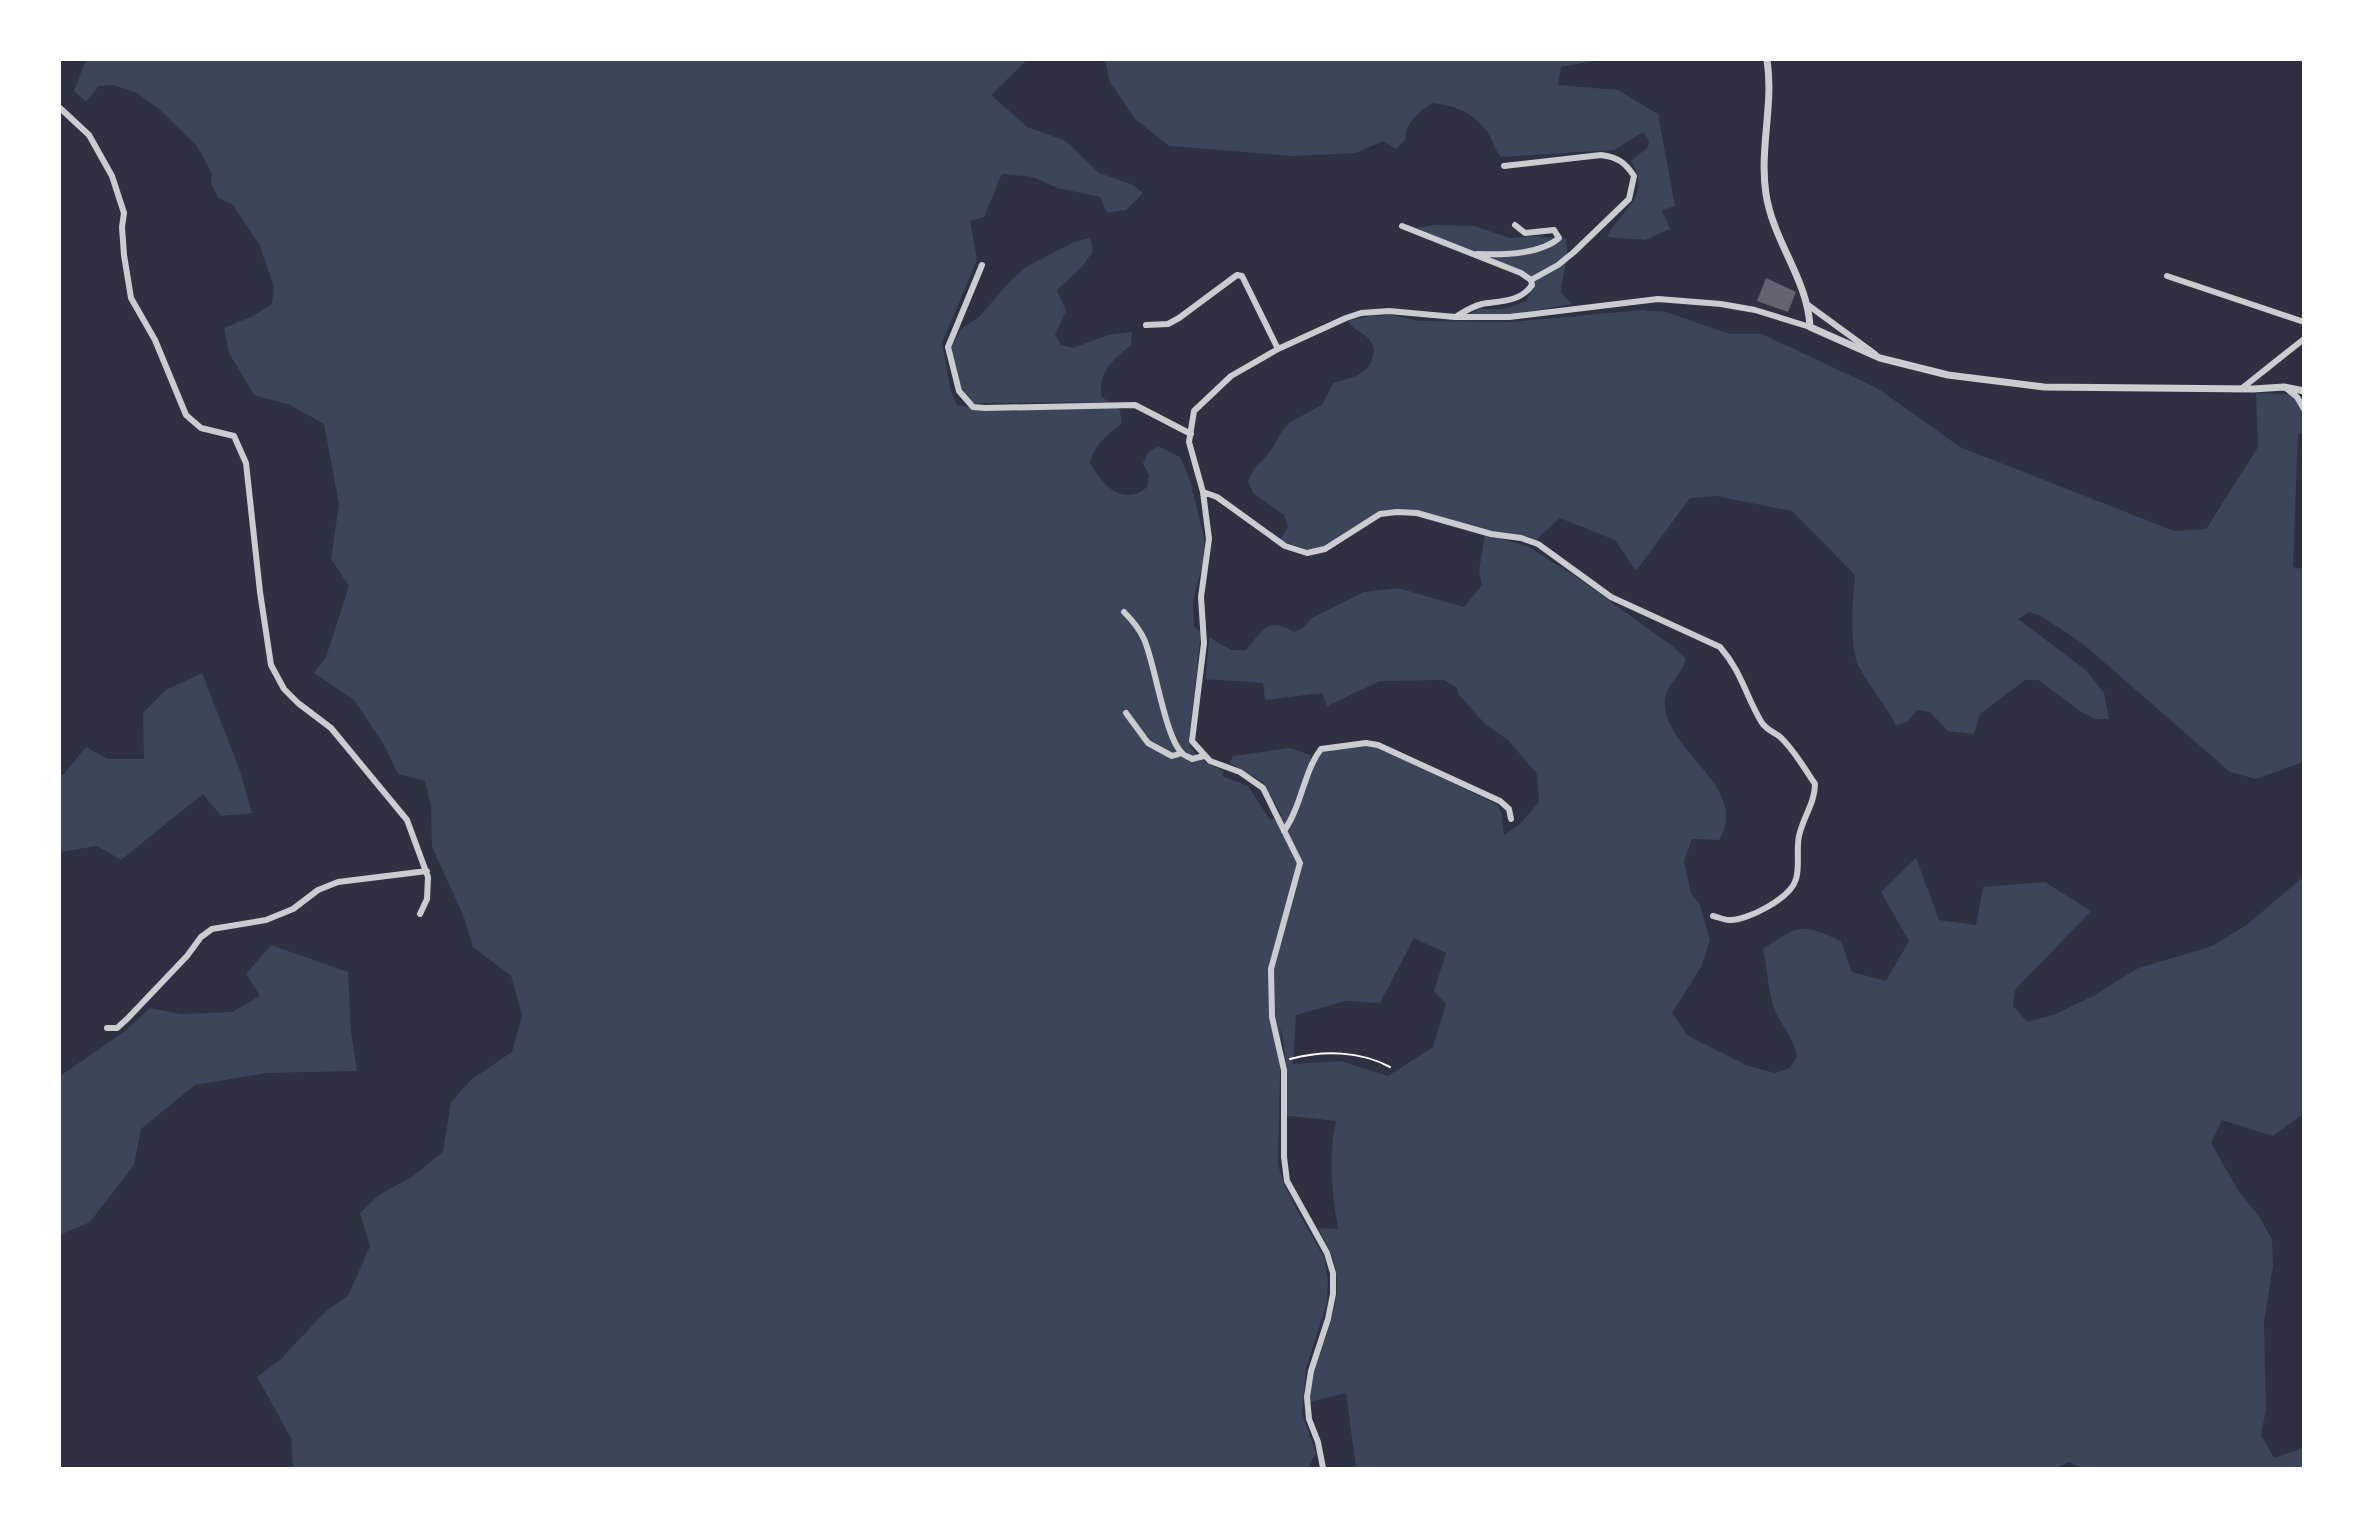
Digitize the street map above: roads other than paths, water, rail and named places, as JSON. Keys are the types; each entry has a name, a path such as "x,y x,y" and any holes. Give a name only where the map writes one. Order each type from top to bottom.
{"street":[{"path":"1767,60 1764,149 1766,195 1779,240 1808,305 1810,327"},
{"path":"60,108 89,135 112,176 124,213 124,255 131,298 155,340 186,415 201,428 234,436 246,463 271,665 284,690 331,728 407,820 426,871 427,899 420,914"},
{"path":"1504,166 1601,155 1614,156 1627,166 1634,176 1629,200 1574,252 1558,265 1531,280"},
{"path":"1471,253 1496,255 1523,251 1549,245 1559,238 1554,230 1525,233 1515,225"},
{"path":"1402,226 1521,273 1531,280 1529,290 1518,296 1495,304 1470,308 1455,317"},
{"path":"982,265 948,347 959,391 965,401 973,407 985,408 1135,405 1191,434"},
{"path":"1146,325 1168,324 1179,318 1237,275 1242,276 1278,349"},
{"path":"2167,276 2304,322"},
{"path":"1323,1468 1318,1442 1309,1419 1307,1396 1311,1371 1328,1319 1333,1294 1333,1273 1327,1253 1287,1181 1284,1157 1284,1070 1272,1017 1271,969 1300,863 1263,788 1240,772 1210,761 1192,741 1204,643 1201,597 1209,539 1203,492 1189,442 1194,411 1231,376 1278,349 1361,313 1389,311 1455,317 1509,317 1658,299 1744,308 1810,327 1880,358 1948,375 2044,387 2284,387 2304,391"},
{"path":"1808,305 1880,358"},
{"path":"2241,389 2304,340"},
{"path":"2284,387 2297,397 2304,409"},
{"path":"1203,492 1217,497 1285,546 1307,553 1325,549 1380,514 1397,512 1417,513 1491,534 1521,538 1538,544 1611,597 1720,648 1731,659 1742,679 1760,721 1787,745 1815,784 1815,790 1799,833 1797,878 1791,888 1749,917 1730,920 1713,916"},
{"path":"1124,612 1137,626 1144,640 1163,708 1182,753 1192,759 1204,756"},
{"path":"1126,713 1148,743 1171,756 1182,753"},
{"path":"1284,831 1295,815 1309,771 1321,749 1366,743 1390,749 1500,801 1509,810 1511,819"},
{"path":"107,1028 117,1028 127,1019 187,956 201,937 212,929 266,920 293,909 318,890 338,882 426,871"}]}
